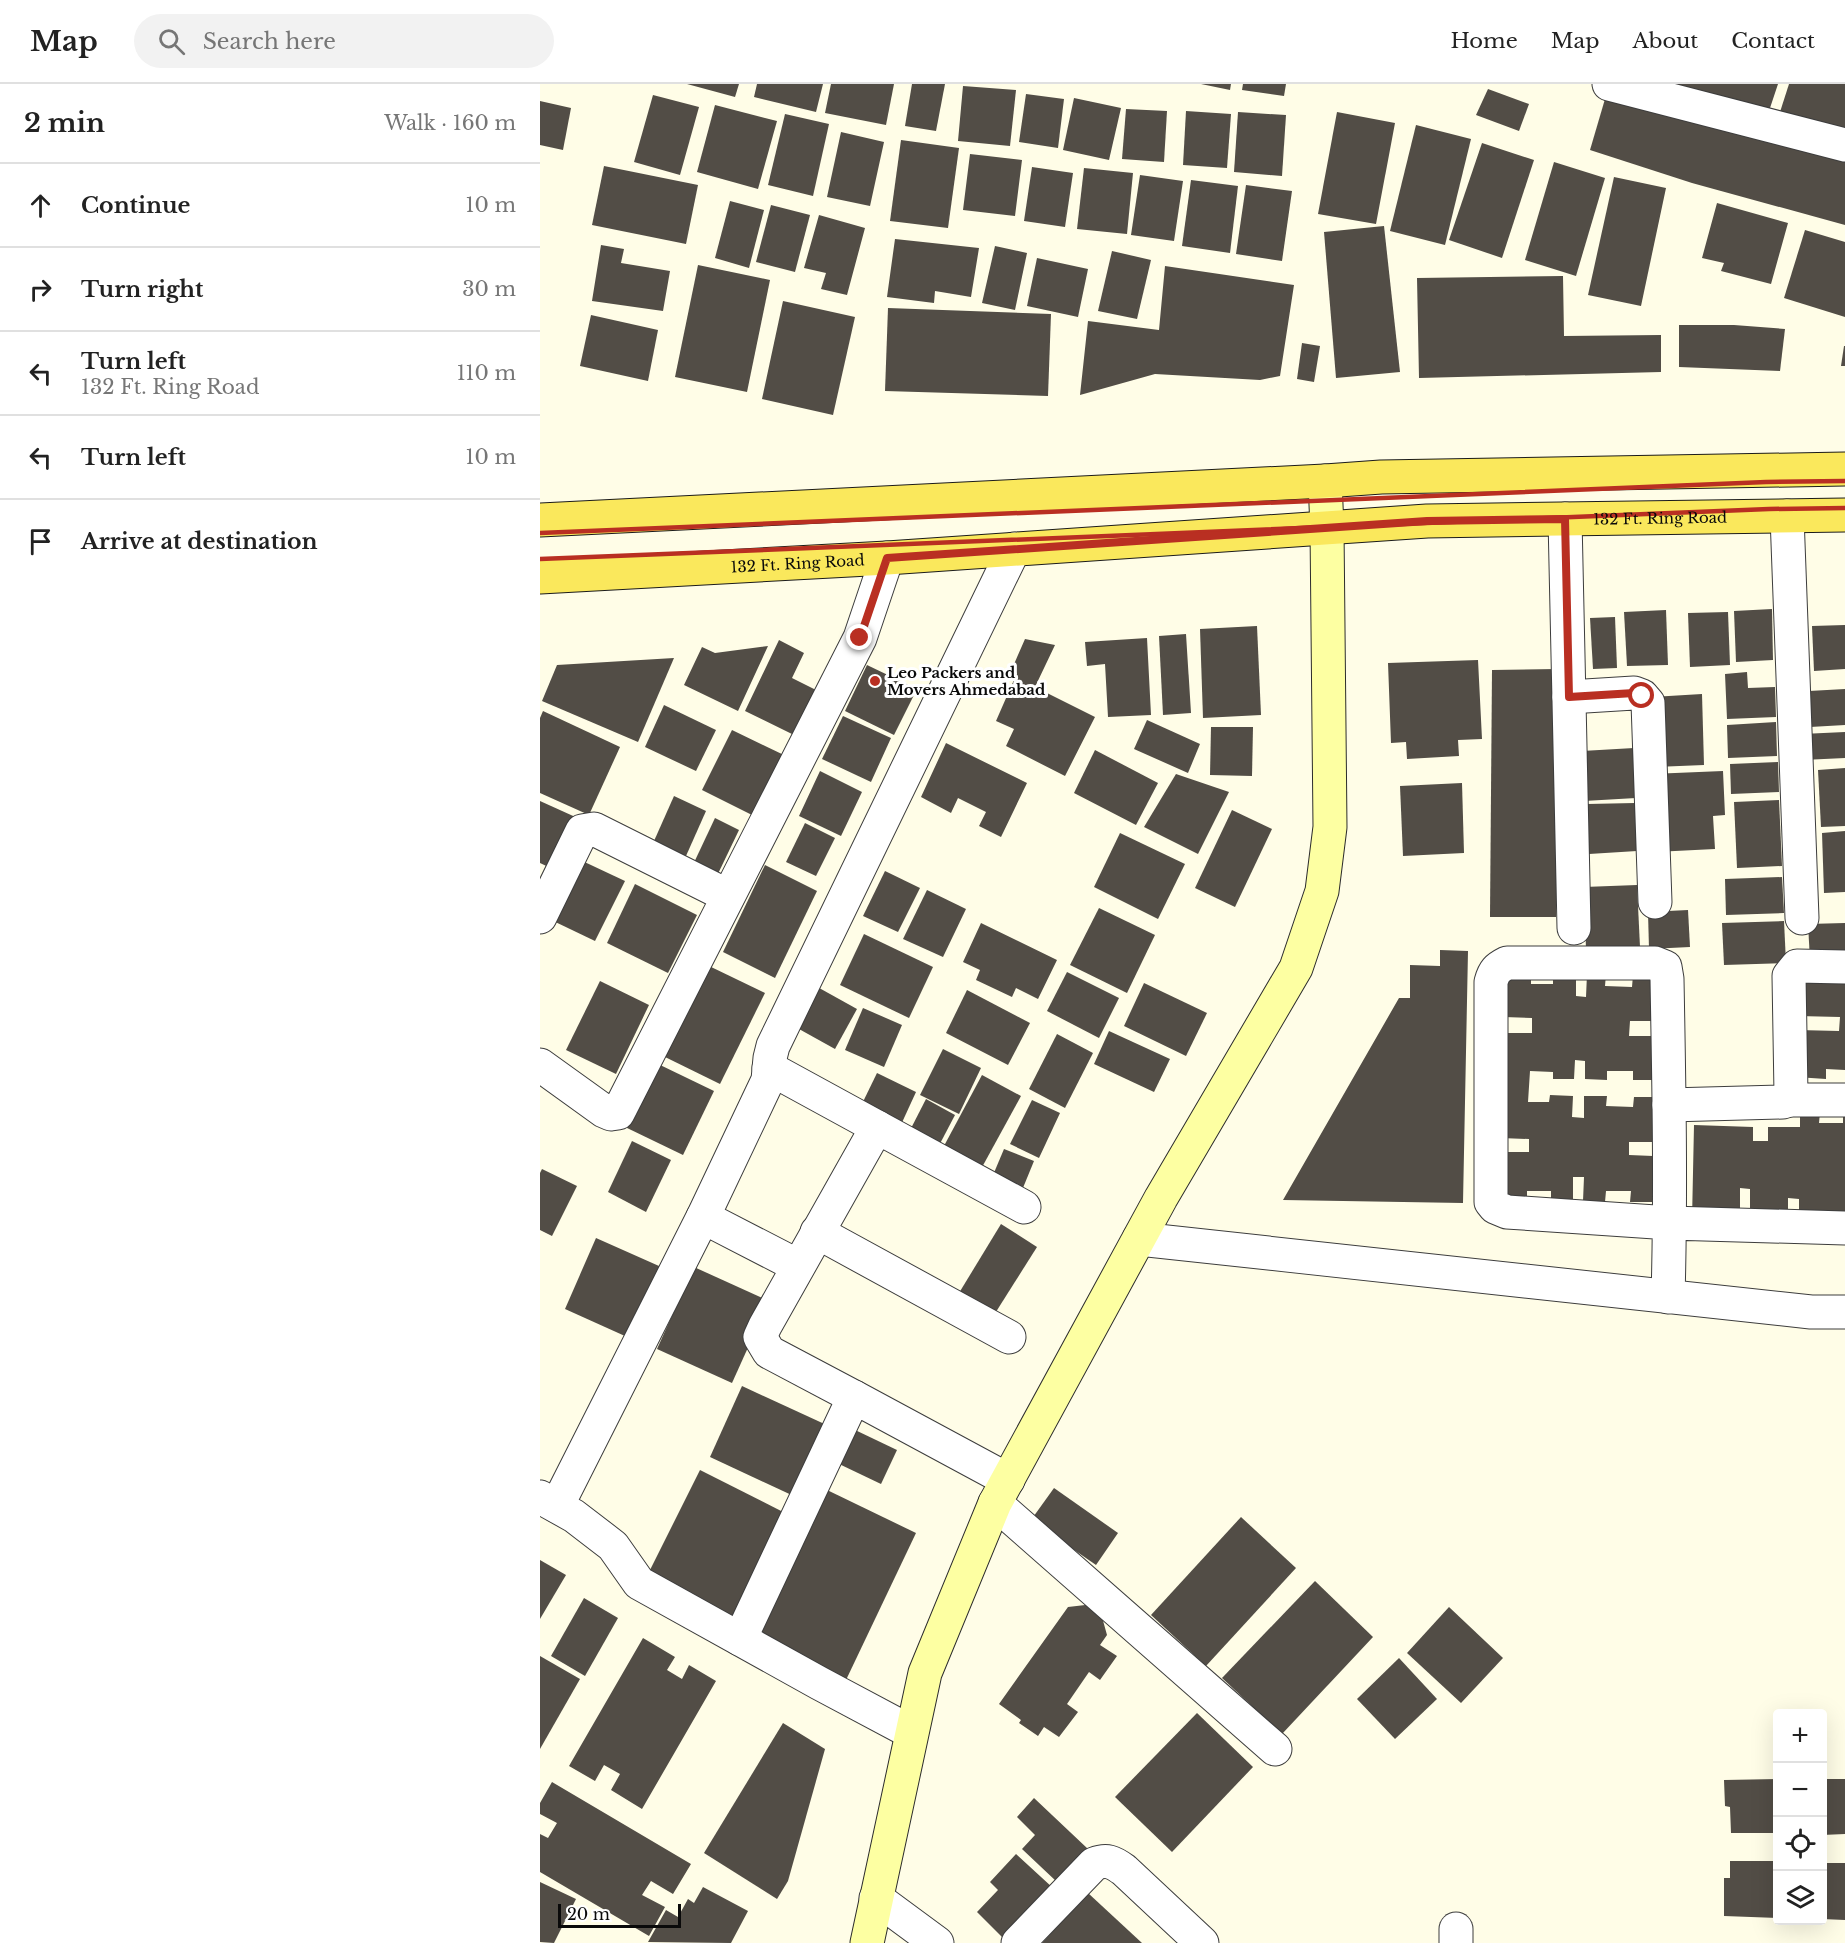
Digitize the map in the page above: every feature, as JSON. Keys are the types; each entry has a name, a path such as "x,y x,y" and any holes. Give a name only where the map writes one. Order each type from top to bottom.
{"main road":[{"path":"540,520 1381,477 1845,469"},
{"name":"132 Ft. Ring Road","path":"540,577 887,558 1427,521 1845,515"}],"street":[{"path":"1609,84 1845,145"},
{"path":"867,1943 925,1673 1001,1492 1161,1198 1296,968 1322,891 1330,827 1328,528 1325,481"},
{"path":"1787,516 1802,918"},
{"path":"1565,519 1574,928"},
{"path":"911,1732 639,1583 614,1546 574,1516 548,1502 703,1217 768,1080 773,1046 1014,549"},
{"path":"540,1065 604,1111 610,1114 618,1113 860,638 887,558"},
{"path":"1569,697 1634,693 1642,696 1648,703 1655,902"},
{"path":"540,917 582,831 587,829 594,829 728,896"},
{"path":"1668,1297 1670,1223 1669,1105 1665,967 1655,963 1507,963 1498,967 1491,982 1491,1202 1495,1208 1507,1212 1670,1223 1845,1228"},
{"path":"1789,1100 1791,1094 1789,976 1797,966 1845,967"},
{"path":"769,1068 1024,1207"},
{"path":"1669,1105 1845,1100"},
{"path":"877,1127 765,1326 760,1337 763,1346 769,1352 854,1397 1001,1492 1275,1749"},
{"path":"703,1217 798,1266"},
{"path":"817,1232 1009,1337"},
{"path":"1139,1239 1811,1312 1845,1312"},
{"path":"740,1639 854,1397"},
{"path":"1018,1943 1094,1864 1104,1861 1113,1862 1125,1870 1202,1943"},
{"path":"876,1898 936,1943"}],"building":[{"path":"687,84 739,84 735,97"},
{"path":"757,84 823,84 816,112 754,97"},
{"path":"831,84 894,84 886,125 825,113"},
{"path":"912,84 945,84 936,131 905,126"},
{"path":"1201,84 1231,84 1230,90"},
{"path":"1243,84 1286,84 1284,96 1242,90"},
{"path":"1676,84 1778,84 1766,120 1674,89"},
{"path":"1789,84 1845,84 1845,131 1780,112"},
{"path":"963,86 1016,90 1010,146 958,141"},
{"path":"1488,89 1529,104 1519,131 1476,115"},
{"path":"1026,94 1064,99 1058,148 1019,142"},
{"path":"653,95 699,107 680,175 634,162"},
{"path":"1074,98 1121,108 1109,160 1063,150"},
{"path":"1605,99 1845,160 1845,225 1692,183 1590,150"},
{"path":"540,101 571,108 563,150 540,145"},
{"path":"715,105 777,121 758,189 697,172"},
{"path":"1126,109 1167,111 1164,162 1122,159"},
{"path":"1186,111 1231,114 1227,168 1183,165"},
{"path":"1238,112 1286,115 1282,176 1234,172"},
{"path":"1337,112 1395,123 1376,224 1318,214"},
{"path":"785,114 829,124 813,196 768,185"},
{"path":"1416,125 1471,139 1445,245 1390,231"},
{"path":"841,132 884,142 870,206 827,197"},
{"path":"901,140 959,148 948,228 890,221"},
{"path":"1482,143 1534,160 1502,258 1449,240"},
{"path":"970,154 1022,160 1015,216 963,210"},
{"path":"1554,162 1605,178 1576,276 1525,260"},
{"path":"604,166 698,185 686,244 592,225"},
{"path":"1032,167 1073,173 1065,227 1024,221"},
{"path":"1084,168 1133,173 1127,234 1077,229"},
{"path":"1140,175 1183,181 1174,241 1131,235"},
{"path":"1614,177 1666,188 1641,306 1588,295"},
{"path":"1191,180 1238,186 1230,253 1182,246"},
{"path":"1246,185 1292,191 1282,261 1236,254"},
{"path":"730,201 764,210 749,268 715,258"},
{"path":"1717,203 1788,223 1771,284 1721,271 1724,263 1702,258"},
{"path":"771,205 810,215 795,272 756,262"},
{"path":"819,215 865,228 847,295 821,289 826,273 804,268"},
{"path":"1384,226 1400,372 1336,378 1324,232"},
{"path":"1805,230 1845,242 1845,317 1784,298"},
{"path":"895,239 979,248 971,297 935,291 934,303 887,297"},
{"path":"601,245 624,249 621,263 670,271 663,311 592,301"},
{"path":"995,246 1027,253 1015,310 982,303"},
{"path":"1112,251 1151,260 1137,319 1098,311"},
{"path":"1037,258 1088,269 1078,317 1027,306"},
{"path":"698,265 770,280 747,392 675,377"},
{"path":"1165,266 1294,285 1280,376 1260,380 1155,374 1080,395 1088,321 1159,330"},
{"path":"1563,276 1564,336 1661,335 1661,372 1419,378 1417,278"},
{"path":"783,301 855,317 833,415 762,399"},
{"path":"888,308 1051,314 1048,396 885,391"},
{"path":"591,315 658,330 648,381 580,366"},
{"path":"1679,325 1734,325 1785,329 1780,371 1679,367"},
{"path":"1302,343 1320,346 1314,382 1297,379"},
{"path":"1844,346 1845,366 1841,366"},
{"path":"1772,609 1773,660 1736,662 1734,611"},
{"path":"1666,610 1668,665 1627,666 1624,612"},
{"path":"1728,612 1730,665 1690,667 1688,613"},
{"path":"1615,617 1617,668 1593,669 1590,618"},
{"path":"1845,625 1845,669 1814,671 1812,626"},
{"path":"1257,626 1261,715 1203,718 1200,629"},
{"path":"1186,634 1191,713 1163,715 1159,636"},
{"path":"1147,638 1151,715 1108,717 1105,664 1087,666 1085,642"},
{"path":"1025,639 1055,645 1035,687 1095,717 1065,776 1006,746 1014,729 996,721 1017,673 1011,671"},
{"path":"779,640 804,653 792,678 816,690 794,735 745,711"},
{"path":"768,646 738,711 684,685 702,647 715,653"},
{"path":"674,658 638,742 542,701 557,665"},
{"path":"1478,660 1482,739 1458,740 1459,756 1407,759 1406,742 1391,743 1388,663"},
{"path":"867,665 917,689 894,735 845,711"},
{"path":"1557,669 1556,917 1490,917 1492,670"},
{"path":"1747,672 1748,688 1775,687 1776,717 1727,719 1725,674"},
{"path":"1845,689 1845,725 1810,727 1809,691"},
{"path":"1702,694 1704,765 1655,767 1652,697"},
{"path":"664,705 716,730 696,771 645,747"},
{"path":"543,711 620,747 589,815 540,793 540,718"},
{"path":"843,716 891,738 871,782 822,759"},
{"path":"1147,720 1200,744 1188,773 1134,749"},
{"path":"1776,722 1777,756 1728,758 1727,725"},
{"path":"1211,727 1253,727 1252,776 1210,775"},
{"path":"732,730 786,756 756,817 702,790"},
{"path":"1845,732 1845,758 1803,760 1802,734"},
{"path":"946,743 1027,783 1001,837 979,826 986,812 958,798 951,813 921,797"},
{"path":"1634,748 1636,798 1584,801 1582,751"},
{"path":"1095,750 1158,783 1136,825 1074,793"},
{"path":"1778,762 1779,792 1731,794 1730,764"},
{"path":"1845,768 1845,826 1821,827 1818,770"},
{"path":"820,771 862,792 841,836 799,816"},
{"path":"1723,771 1725,815 1713,816 1715,849 1655,852 1651,774"},
{"path":"1176,774 1229,792 1198,854 1144,827"},
{"path":"1462,783 1464,853 1403,856 1400,786"},
{"path":"674,796 706,811 682,865 650,850"},
{"path":"1779,800 1782,866 1737,868 1734,802"},
{"path":"540,801 582,820 557,871 540,863"},
{"path":"1635,803 1637,851 1589,854 1587,804"},
{"path":"1232,810 1272,829 1235,907 1195,888"},
{"path":"715,818 739,830 715,880 691,869"},
{"path":"805,823 835,838 816,876 786,862"},
{"path":"1845,831 1845,892 1824,893 1822,833"},
{"path":"1120,833 1185,864 1158,919 1094,887"},
{"path":"576,858 625,881 595,941 547,918"},
{"path":"765,865 817,891 775,978 723,952"},
{"path":"885,871 920,888 898,932 863,916"},
{"path":"1782,877 1784,913 1726,915 1725,879"},
{"path":"635,884 697,915 668,973 607,943"},
{"path":"1637,885 1640,947 1586,949 1584,887"},
{"path":"927,890 966,909 943,957 903,939"},
{"path":"1099,908 1155,935 1127,993 1070,965"},
{"path":"1688,910 1690,947 1649,949 1648,912"},
{"path":"1784,921 1786,963 1724,965 1722,923"},
{"path":"981,923 1057,960 1038,999 1016,988 1012,997 976,980 980,970 963,962"},
{"path":"1845,923 1845,958 1810,960 1808,924"},
{"path":"864,934 933,967 909,1018 840,985"},
{"path":"1440,950 1468,951 1463,1203 1283,1200 1399,998 1410,998 1410,965 1440,966"},
{"path":"707,965 765,993 720,1084 663,1056"},
{"path":"1067,972 1119,998 1099,1038 1047,1011"},
{"path":"1800,972 1845,982 1845,1070 1826,1069 1826,1079 1796,1077 1798,1030 1839,1031 1840,1017 1798,1016"},
{"path":"1505,973 1531,973 1531,984 1553,984 1553,973 1576,974 1576,996 1586,997 1587,974 1606,974 1605,986 1632,987 1633,975 1657,975 1656,1021 1630,1021 1629,1036 1656,1036 1655,1080 1633,1080 1633,1071 1607,1071 1607,1080 1585,1079 1585,1061 1575,1060 1574,1079 1553,1079 1553,1072 1530,1071 1528,1102 1549,1102 1550,1095 1573,1096 1572,1117 1584,1118 1584,1096 1607,1096 1606,1106 1633,1107 1634,1097 1655,1097 1654,1142 1629,1142 1629,1155 1653,1156 1652,1202 1630,1202 1631,1191 1606,1191 1605,1202 1583,1201 1584,1177 1573,1177 1573,1201 1551,1201 1551,1191 1527,1191 1527,1200 1499,1200 1501,1152 1529,1152 1529,1139 1501,1138 1503,1033 1532,1033 1532,1018 1504,1017 1504,1006 1508,1006 1508,993 1504,993"},
{"path":"600,981 649,1005 616,1074 566,1050"},
{"path":"1144,983 1207,1013 1186,1056 1124,1026"},
{"path":"812,984 857,1009 835,1049 790,1024"},
{"path":"967,990 1030,1023 1008,1065 946,1033"},
{"path":"863,1008 902,1025 884,1067 845,1050"},
{"path":"1109,1031 1170,1059 1154,1092 1094,1064"},
{"path":"1057,1034 1093,1053 1065,1108 1029,1089"},
{"path":"943,1049 981,1068 959,1114 920,1095"},
{"path":"656,1063 714,1091 683,1155 625,1127"},
{"path":"877,1073 916,1092 899,1129 859,1110"},
{"path":"982,1075 1021,1096 975,1180 937,1159"},
{"path":"926,1099 955,1115 933,1157 904,1142"},
{"path":"1032,1100 1060,1113 1039,1158 1010,1144"},
{"path":"1800,1112 1820,1112 1819,1123 1843,1123 1843,1117 1845,1117 1845,1223 1799,1222 1799,1199 1788,1198 1788,1221 1750,1212 1750,1189 1740,1188 1740,1212 1692,1220 1694,1125 1753,1127 1753,1141 1768,1141 1768,1127 1800,1127"},
{"path":"632,1141 671,1160 646,1212 608,1192"},
{"path":"1004,1149 1034,1161 1018,1200 988,1187"},
{"path":"542,1169 577,1186 552,1236 540,1230 540,1173"},
{"path":"1001,1224 1037,1247 994,1315 959,1293"},
{"path":"596,1238 668,1270 636,1341 565,1309"},
{"path":"694,1267 769,1301 732,1383 657,1349"},
{"path":"742,1386 831,1427 798,1498 710,1457"},
{"path":"853,1429 897,1450 881,1484 837,1463"},
{"path":"700,1470 791,1516 736,1626 645,1580"},
{"path":"1054,1488 1118,1533 1096,1565 1031,1520"},
{"path":"825,1489 916,1533 846,1680 755,1636"},
{"path":"1241,1517 1296,1568 1206,1666 1151,1615"},
{"path":"540,1560 566,1575 540,1619"},
{"path":"1315,1581 1373,1637 1282,1734 1222,1678"},
{"path":"584,1598 618,1618 585,1676 551,1656"},
{"path":"1097,1599 1107,1635 1100,1645 1117,1656 1100,1680 1089,1672 1067,1704 1078,1712 1059,1737 1044,1727 1038,1736 1019,1723 1021,1720 999,1704 1068,1607 1094,1604"},
{"path":"1449,1607 1503,1658 1461,1703 1407,1653"},
{"path":"643,1638 675,1657 667,1670 682,1679 689,1665 716,1681 642,1809 611,1790 620,1774 604,1765 595,1781 569,1766"},
{"path":"540,1656 580,1679 540,1749"},
{"path":"1399,1658 1437,1699 1395,1739 1357,1699"},
{"path":"1197,1713 1253,1767 1172,1852 1115,1797"},
{"path":"783,1723 825,1749 788,1881 777,1899 704,1853"},
{"path":"1773,1779 1773,1833 1731,1833 1730,1807 1725,1806 1724,1780"},
{"path":"1827,1779 1845,1779 1845,1834 1827,1835"},
{"path":"552,1782 691,1864 673,1894 651,1881 642,1895 665,1907 649,1936 540,1872 540,1834 548,1838 557,1823 540,1814 540,1803"},
{"path":"1034,1798 1088,1849 1057,1882 1022,1849 1035,1835 1017,1817"},
{"path":"1016,1854 1053,1888 1005,1940 977,1912 998,1890 990,1882"},
{"path":"1730,1861 1773,1861 1773,1918 1724,1916 1724,1878 1730,1878"},
{"path":"1827,1863 1845,1863 1845,1920 1827,1919"},
{"path":"540,1882 576,1899 554,1943 540,1942"},
{"path":"703,1887 748,1911 731,1943 648,1942 666,1910 678,1917 688,1899 694,1903"},
{"path":"1088,1893 1142,1943 1042,1943"}],"railway":[{"path":"540,533 1766,482 1845,481"},
{"path":"540,559 1769,509 1845,508"}],"place":[{"name":"Leo Packers and Movers Ahmedabad","path":"875,681"}],"route":[{"path":"860,638 887,558 1427,521 1565,519 1569,697 1634,693 1642,696"}]}
